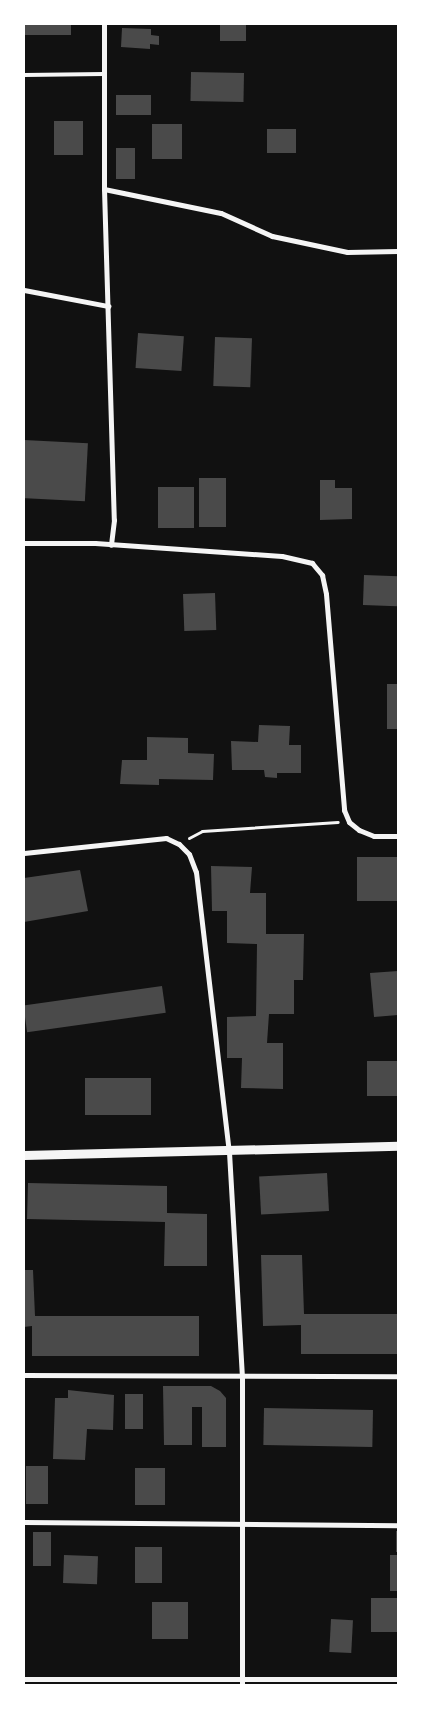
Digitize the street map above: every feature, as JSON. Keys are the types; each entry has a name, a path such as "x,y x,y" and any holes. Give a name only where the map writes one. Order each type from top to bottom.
{"street":[{"path":"104,24 104,189 114,520 111,545"},
{"path":"104,189 221,212 272,236 347,252 398,250"},
{"path":"24,290 108,306"},
{"path":"24,543 111,545 282,556 312,563 322,574 326,594 342,797 348,822 374,836 398,836"},
{"path":"24,853 166,838 179,844 189,854 196,872 229,1152 242,1376 244,1524 242,1682"},
{"path":"24,1155 229,1152 398,1146"},
{"path":"24,1375 398,1376"},
{"path":"24,1522 398,1524"},
{"path":"24,1679 242,1682 398,1679"}],"lane":[{"path":"24,75 104,74"}],"path":[{"path":"179,844 202,830 348,822"}],"building":[{"path":"24,24 71,24 71,35 24,35"},
{"path":"220,24 246,24 246,41 220,41"},
{"path":"122,28 151,29 151,35 159,36 159,45 150,44 150,49 121,47"},
{"path":"191,72 244,73 243,102 190,101"},
{"path":"116,95 151,95 151,115 116,115"},
{"path":"54,121 83,121 83,155 54,155"},
{"path":"152,124 182,124 182,159 152,159"},
{"path":"267,129 296,129 296,153 267,153"},
{"path":"116,148 135,148 135,179 116,179"},
{"path":"138,333 184,336 181,371 136,368"},
{"path":"215,337 252,338 250,387 213,386"},
{"path":"24,440 88,443 85,501 24,498"},
{"path":"199,478 226,478 226,527 199,527"},
{"path":"320,480 335,480 335,488 352,488 352,519 320,520"},
{"path":"158,487 194,487 194,528 158,528"},
{"path":"364,575 398,576 397,606 363,605"},
{"path":"215,593 216,630 184,631 183,594"},
{"path":"387,684 398,684 398,729 387,729"},
{"path":"259,725 290,726 289,745 301,745 301,773 277,773 277,778 265,777 264,770 232,770 231,741 258,742"},
{"path":"147,737 188,738 188,753 214,754 213,780 159,779 159,785 120,784 122,760 147,760"},
{"path":"357,857 398,857 398,901 357,901"},
{"path":"211,866 252,867 250,893 266,893 266,934 304,934 303,980 294,980 294,1014 269,1014 267,1043 283,1043 283,1089 241,1088 242,1058 227,1058 227,1017 256,1016 257,944 227,943 227,911 212,911"},
{"path":"80,870 88,911 24,922 24,878"},
{"path":"398,971 398,1015 374,1017 370,973"},
{"path":"162,986 166,1013 27,1032 24,1005"},
{"path":"367,1061 398,1061 398,1096 367,1096"},
{"path":"85,1078 151,1078 151,1115 85,1115"},
{"path":"327,1173 329,1211 261,1215 259,1177"},
{"path":"28,1183 167,1186 167,1213 207,1214 207,1266 164,1266 165,1222 27,1219"},
{"path":"261,1255 302,1255 304,1314 398,1314 398,1354 301,1354 301,1325 263,1326"},
{"path":"24,1270 33,1270 35,1316 199,1316 199,1356 32,1356 32,1326 24,1327"},
{"path":"163,1386 211,1386 220,1391 226,1398 226,1447 202,1447 202,1407 192,1407 192,1445 164,1445"},
{"path":"68,1390 114,1395 113,1430 87,1429 85,1460 53,1459 55,1398 68,1398"},
{"path":"125,1394 143,1394 143,1429 125,1429"},
{"path":"264,1408 373,1410 372,1447 263,1445"},
{"path":"26,1466 48,1466 48,1504 26,1504"},
{"path":"135,1468 165,1468 165,1505 135,1505"},
{"path":"396,1531 398,1531 398,1552 396,1552"},
{"path":"33,1532 51,1532 51,1566 33,1566"},
{"path":"135,1547 162,1547 162,1583 135,1583"},
{"path":"64,1555 98,1556 97,1584 63,1583"},
{"path":"390,1555 398,1555 398,1591 390,1591"},
{"path":"371,1598 398,1598 398,1632 371,1632"},
{"path":"152,1602 188,1602 188,1639 152,1639"},
{"path":"331,1619 353,1620 351,1653 329,1652"}]}
